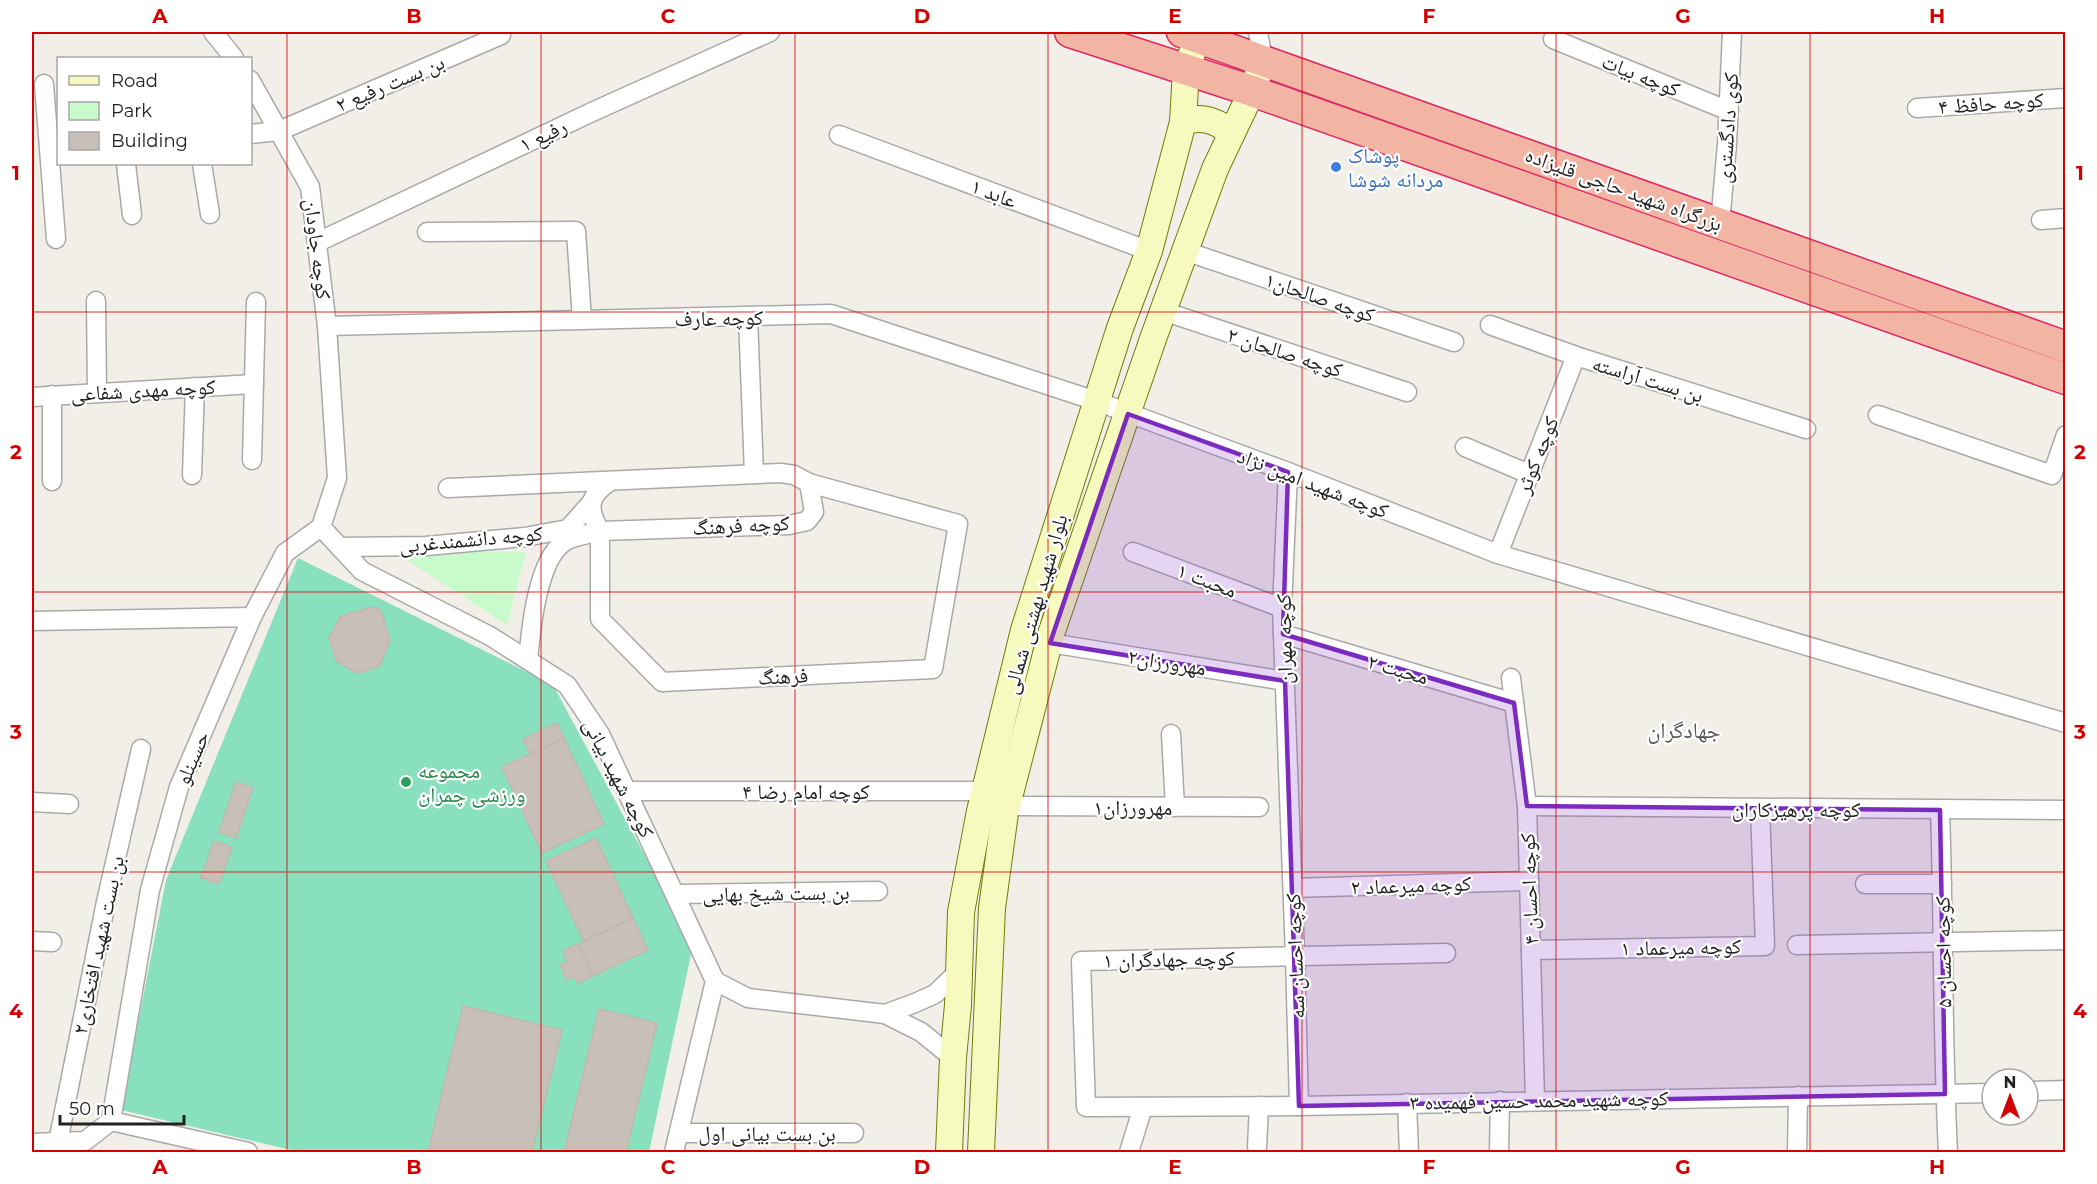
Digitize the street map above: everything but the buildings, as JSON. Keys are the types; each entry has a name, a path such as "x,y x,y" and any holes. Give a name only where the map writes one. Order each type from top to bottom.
{"highway":[{"name":"بزرگراه شهید حاجی قلیزاده","path":"1070,32 1252,91 2066,379"},
{"name":"بزرگراه شهید حاجی قلیزاده","path":"1190,34 1261,46 1720,224 2066,347"}],"main road":[{"name":"بلوار شهید بهشتی شمالی","path":"949,1152 961,912 985,791 1024,630 1120,328 1149,251 1183,122 1190,34"},
{"name":"بلوار شهید بهشتی شمالی","path":"981,1152 992,908 1007,806 1050,643 1163,311 1215,169 1252,91 1261,46"},
{"path":"1183,122 1196,117 1216,121 1232,132"}],"street":[{"name":"رفیع ۱","path":"318,242 592,112 770,32"},
{"name":"کوی دادگستری","path":"1720,224 1729,111 1732,32"},
{"path":"221,33 233,57"},
{"name":"بن بست رفیع ۲","path":"252,134 279,131 501,35"},
{"name":"کوچه بیات","path":"1553,39 1729,111"},
{"path":"44,84 46,157 56,239"},
{"name":"کوچه جاودان","path":"252,84 310,187 327,326 337,478 321,527"},
{"name":"کوچه حافظ ۴","path":"1917,108 2066,98"},
{"name":"عابد ۱","path":"839,135 1149,251"},
{"path":"126,165 132,215"},
{"path":"202,165 210,214"},
{"path":"2041,220 2066,218"},
{"path":"427,231 576,231 582,320"},
{"name":"کوچه صالحان۱","path":"1185,251 1454,342"},
{"path":"96,301 97,393"},
{"path":"252,460 256,302"},
{"name":"کوچه صالحان ۲","path":"1163,311 1407,392"},
{"name":"کوچه عارف","path":"327,326 831,314 1096,401 1128,414"},
{"path":"748,317 754,474"},
{"name":"بن بست آراسته","path":"1490,326 1576,357 1806,429"},
{"name":"کوچه کوثر","path":"1498,554 1576,357"},
{"name":"کوچه مهدی شفاعی","path":"32,397 254,384"},
{"path":"192,475 195,387"},
{"path":"52,395 52,481"},
{"name":"کوچه شهید امین نژاد","path":"1128,414 1288,472 1498,554 2066,723"},
{"path":"1878,415 2052,475 2066,435"},
{"path":"1465,447 1529,474"},
{"name":"کوچه مهران","path":"1288,472 1282,608 1290,806"},
{"path":"448,488 781,473 794,475 808,483"},
{"path":"600,531 593,519 591,503 595,492 609,482"},
{"name":"فرهنگ","path":"600,531 600,619 662,682 933,669 958,524 808,483"},
{"name":"کوچه فرهنگ","path":"528,660 533,610 549,557 565,541 600,531 789,525 807,521 814,512 808,483"},
{"name":"کوچه دانشمندغربی","path":"340,547 426,546 525,537 568,529 591,503"},
{"name":"کوچه شهید بیانی","path":"321,527 362,571 490,636 567,685 600,734 716,981"},
{"name":"حسینلو","path":"111,1121 150,890 179,787 252,617 285,553 321,527"},
{"name":"محبت ۱","path":"1133,552 1282,608"},
{"path":"32,621 252,617"},
{"name":"محبت ۲","path":"1283,634 1514,703"},
{"name":"مهرورزان۲","path":"1050,643 1285,681"},
{"name":"کوچه احسان ۴","path":"1511,678 1527,806 1535,1100"},
{"path":"1171,734 1174,807"},
{"name":"بن بست شهید افتخاری۲","path":"58,1142 106,902 141,749"},
{"name":"کوچه امام رضا ۴","path":"627,791 985,791"},
{"path":"32,802 69,804"},
{"name":"مهرورزان۱","path":"1007,806 1259,807"},
{"name":"کوچه احسان سه","path":"1290,806 1299,1106"},
{"name":"کوچه پرهیزکاران","path":"1527,806 2066,810"},
{"name":"کوچه میرعماد ۱","path":"1531,950 1765,946 1760,808"},
{"name":"کوچه احسان ۵","path":"1940,810 1948,1152"},
{"name":"کوچه میرعماد ۲","path":"1293,888 1529,881"},
{"path":"1865,884 1942,884"},
{"name":"بن بست شیخ بهایی","path":"675,894 878,891"},
{"path":"1797,945 2066,940"},
{"path":"32,941 52,942"},
{"path":"1295,956 1446,953"},
{"name":"کوچه جهادگران ۱","path":"1086,1107 1081,961 1295,956"},
{"path":"885,1014 935,994 959,970"},
{"path":"674,1152 716,981 748,998 885,1014 921,1032 953,1058"},
{"path":"2040,1091 2066,1090"},
{"name":"کوچه شهید محمد حسین فهمیده ۳","path":"1086,1107 1299,1106 1980,1093"},
{"path":"1797,1152 1798,1096"},
{"path":"1499,1152 1500,1101"},
{"path":"1407,1103 1409,1152"},
{"path":"1257,1147 1259,1106"},
{"path":"1129,1152 1143,1107"},
{"path":"32,1143 85,1141 111,1121 248,1152"},
{"name":"بن بست بیانی اول","path":"680,1134 854,1133"}],"highlighted area":[{"path":"1128,414 1288,472 1283,634 1514,703 1527,806 1940,810 1945,1094 1299,1106 1285,681 1050,643"}],"green space":[{"path":"392,550 526,552 507,625"},
{"name":"مجموعه ورزشی چمران","path":"298,558 553,685 693,945 649,1152 300,1152 121,1110 166,880"}],"place":[{"name":"پوشاک مردانه شوشا","path":"1336,167"},
{"name":"مجموعه ورزشی چمران","path":"406,782"}],"district":[{"name":"جهادگران","path":"1684,730"}]}
